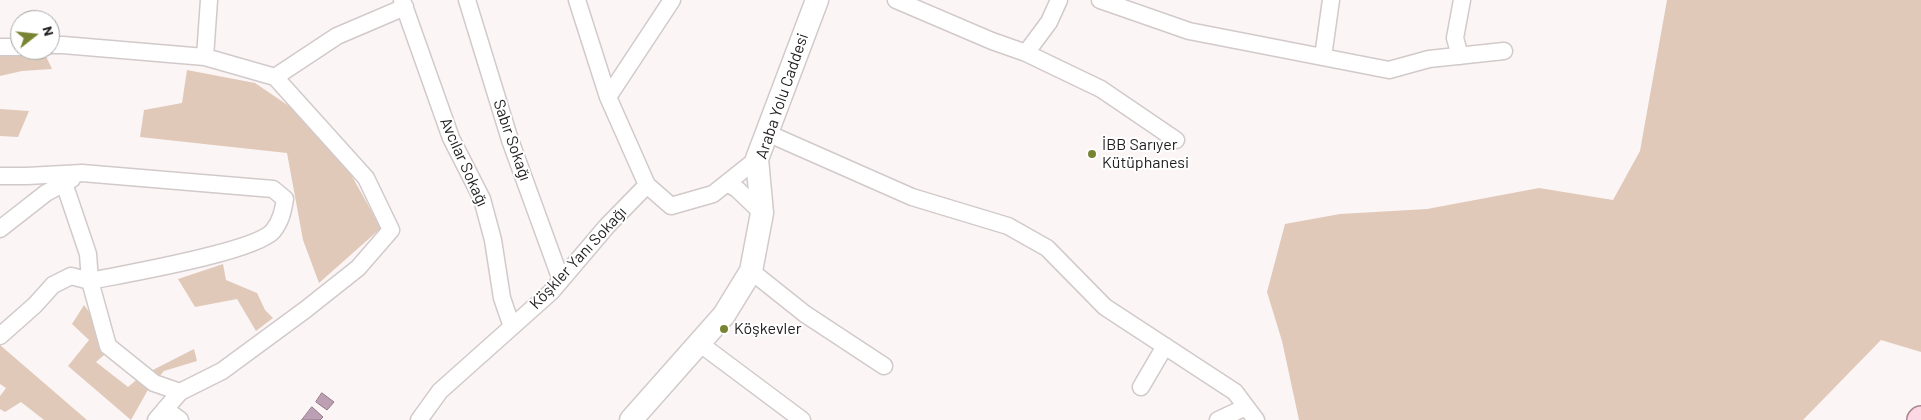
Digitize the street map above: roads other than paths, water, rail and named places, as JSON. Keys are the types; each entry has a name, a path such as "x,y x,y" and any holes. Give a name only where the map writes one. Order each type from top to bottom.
{"street":[{"path":"205,57 209,0"},
{"name":"Sabır Sokağı","path":"467,0 510,140 561,280"},
{"path":"577,0 608,97 647,185 670,206 713,194 757,159"},
{"path":"608,97 672,0"},
{"name":"Araba Yolu Caddesi","path":"631,420 724,315 752,271 762,213 757,159 817,0"},
{"path":"896,0 992,41 1026,53 1101,88 1176,140"},
{"path":"1026,53 1048,22 1059,0"},
{"path":"1100,0 1122,4 1189,30 1389,70 1429,59 1504,51"},
{"path":"1323,57 1331,0"},
{"path":"1460,56 1455,38 1462,0"},
{"path":"275,78 337,36 403,3"},
{"name":"Avcılar Sokağı","path":"403,3 451,138 482,199 493,240 502,298 512,327"},
{"path":"60,45 205,57 275,78 366,178 391,230 358,268 304,310 222,371 180,392 160,415 180,420"},
{"path":"767,133 912,197 1008,226 1047,248 1105,307 1235,392 1251,413 1218,420"},
{"path":"0,176 82,173 273,189 285,199 282,217 272,232 256,241 230,250 90,281 71,276 53,285 35,305 0,336"},
{"path":"0,229 46,193 82,173"},
{"path":"64,183 88,254 90,281 108,346 154,383 180,392"},
{"path":"727,183 737,189 762,213"},
{"name":"Köşkler Yanı Sokağı","path":"419,420 440,391 551,292 607,226 647,185"},
{"path":"752,271 805,314 884,366"},
{"path":"699,343 802,420"},
{"path":"1141,387 1165,346"}],"place":[{"name":"İBB Sarıyer Kütüphanesi","path":"1092,154"},
{"name":"Köşkevler","path":"724,329"}]}
